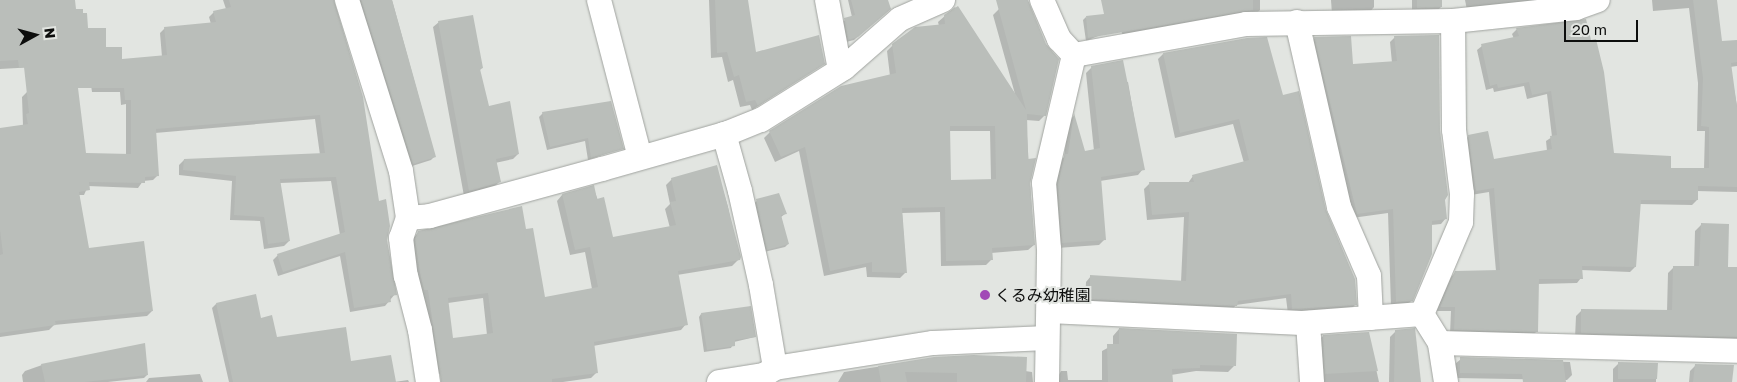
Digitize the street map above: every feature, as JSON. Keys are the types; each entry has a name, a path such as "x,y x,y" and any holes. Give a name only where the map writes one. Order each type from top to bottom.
{"street":[{"path":"347,0 400,171 408,218 401,238 402,247 428,382"},
{"path":"599,0 640,158"},
{"path":"827,0 840,70"},
{"path":"408,218 430,216 640,158 724,134 760,120 840,70 900,19 942,0"},
{"path":"1042,0 1059,39 1074,55"},
{"path":"1074,55 1246,24 1453,21 1576,8 1598,0"},
{"path":"1422,314 1461,222 1462,194 1454,130 1453,21"},
{"path":"1297,22 1339,207 1369,276 1371,318"},
{"path":"1047,382 1049,312 1044,182 1074,55"},
{"path":"724,134 757,266 775,368"},
{"path":"1049,312 1308,323 1422,314"},
{"path":"1422,314 1440,343 1446,382"},
{"path":"1308,323 1312,382"},
{"path":"719,382 764,375 775,368 933,343 1047,338"},
{"path":"1440,343 1737,351"}],"building":[{"path":"0,0 75,0 76,9 83,9 83,13 87,13 88,28 106,28 106,47 122,47 122,59 167,55 164,27 216,22 213,11 231,7 229,0 334,0 363,97 379,201 386,199 390,226 387,240 397,295 390,296 391,302 354,308 345,252 283,272 277,254 345,232 336,177 280,179 290,241 268,244 264,217 234,215 236,176 183,170 184,159 325,153 320,115 156,129 159,176 145,177 145,183 89,182 90,190 79,192 89,248 144,241 153,311 55,321 56,325 0,333 0,255 3,254 0,230 0,128 28,124 26,114 29,113 24,67 19,68 18,60 0,61","holes":["78,88 124,88 125,100 131,100 131,154 86,153"]},
{"path":"361,0 392,0 436,157 413,164"},
{"path":"715,0 748,0 756,52 819,35 825,64 758,106 755,100 746,102 739,75 734,77 727,52 717,53"},
{"path":"851,0 888,0 891,9 858,37 848,40 844,18 855,15"},
{"path":"996,0 1028,0 1046,44 1059,59 1046,116 1027,114 1028,159 1036,158 1030,184 1035,245 992,248 993,260 946,261 945,207 902,208 907,273 872,272 872,262 830,271 805,147 781,157 769,131 841,86 896,73 892,44 915,27 945,24 944,15 958,6 1026,110","holes":["950,126 995,126 996,179 951,180"]},
{"path":"1101,0 1253,0 1253,10 1088,38 1086,16 1104,14"},
{"path":"1417,0 1442,0 1442,7 1417,8"},
{"path":"1693,0 1717,0 1722,41 1737,40 1737,62 1731,63 1737,107 1737,187 1698,186 1698,200 1641,200 1636,267 1582,266 1583,279 1539,279 1538,332 1454,330 1455,307 1440,307 1455,271 1500,270 1494,188 1476,191 1468,135 1488,131 1494,159 1552,149 1550,136 1557,135 1551,91 1532,95 1529,82 1498,88 1497,84 1490,86 1481,44 1519,36 1516,28 1586,19 1591,40 1596,39 1604,72 1614,153 1671,156 1671,168 1709,168 1709,127 1701,126 1703,78"},
{"path":"473,15 483,68 480,69 489,106 510,101 519,154 496,159 501,182 469,191 438,21"},
{"path":"1439,35 1440,130 1448,195 1445,200 1447,219 1432,221 1432,254 1413,301 1396,302 1393,209 1357,214 1314,37 1351,36 1353,64 1397,61 1394,36"},
{"path":"1267,37 1283,95 1299,91 1326,210 1355,279 1357,305 1292,309 1291,294 1238,301 1237,306 1090,299 1090,275 1186,281 1189,212 1152,215 1149,182 1194,182 1192,175 1249,160 1239,119 1180,133 1163,53 1247,38"},
{"path":"1123,60 1145,170 1101,177 1106,240 1062,243 1058,184 1065,154 1068,154 1074,113 1085,151 1100,148 1091,66"},
{"path":"611,101 624,149 591,158 588,138 550,147 542,112"},
{"path":"717,165 741,257 740,260 678,271 688,325 594,342 598,373 552,379 552,382 441,382 428,290 424,290 420,273 415,239 418,231 522,206 526,229 533,228 545,297 598,287 590,247 575,250 562,194 594,185 597,199 604,197 613,237 676,225 670,202 676,201 671,178","holes":["488,293 493,333 453,338 448,298"]},
{"path":"779,193 787,214 781,215 789,244 767,250 756,199"},
{"path":"1701,223 1729,224 1728,267 1737,267 1737,337 1581,333 1581,309 1672,310 1673,266 1699,266"},
{"path":"256,294 261,318 272,315 277,337 346,327 351,361 391,355 396,382 233,382 216,303"},
{"path":"751,306 756,337 735,340 735,346 707,350 701,313"},
{"path":"1119,328 1237,334 1236,366 1200,365 1200,368 1172,369 1173,382 1108,382 1107,344 1119,344"},
{"path":"1415,328 1421,382 1394,382 1395,330"},
{"path":"1369,332 1378,371 1325,374 1323,335"},
{"path":"145,343 148,375 85,382 45,382 41,364"},
{"path":"974,355 1027,357 1026,382 957,382 957,373 905,372 907,382 881,382 878,366 934,357"},
{"path":"1460,357 1563,360 1566,382 1523,382 1522,374 1460,373"},
{"path":"1618,362 1658,363 1657,379 1618,379"},
{"path":"1695,364 1734,365 1732,382 1693,382"}],"place":[{"name":"くるみ幼稚園","path":"985,295"}]}
